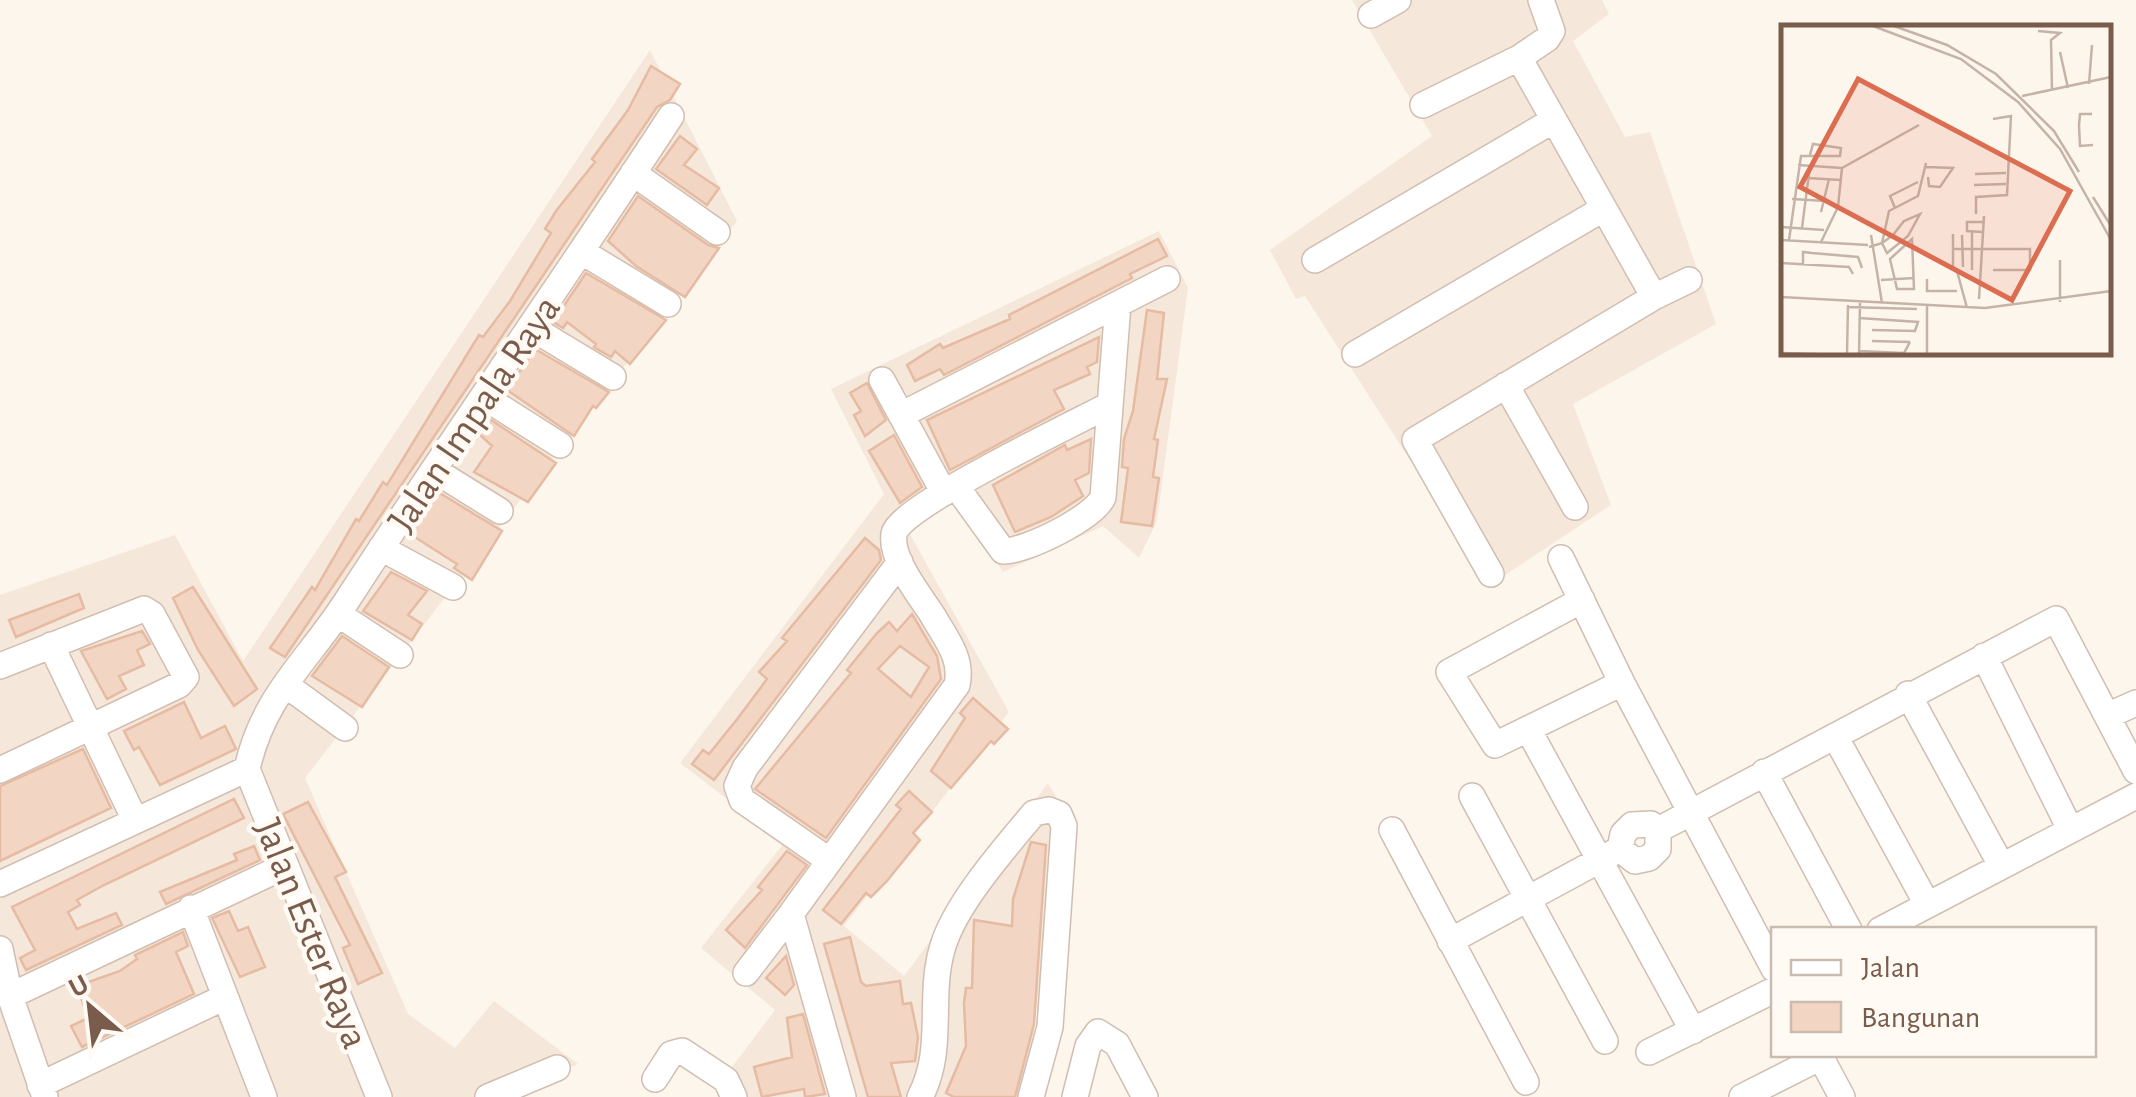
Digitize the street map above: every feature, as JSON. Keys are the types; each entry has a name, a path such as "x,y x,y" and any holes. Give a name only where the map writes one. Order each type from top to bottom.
{"street":[{"path":"1370,15 1398,0"},
{"path":"1423,105 1519,58 1548,39 1552,31 1542,0"},
{"path":"1519,58 1654,297"},
{"name":"Jalan Impala Raya","path":"247,769 268,705 338,614 584,252 671,116"},
{"path":"1316,260 1554,120"},
{"path":"634,173 717,232"},
{"path":"1355,354 1604,209"},
{"path":"584,252 668,304"},
{"path":"901,415 1168,279"},
{"path":"1491,574 1415,440 1689,280"},
{"path":"882,380 950,489 1003,550 1020,549 1095,511 1103,497 1118,304"},
{"path":"532,328 612,377"},
{"path":"1506,386 1575,508"},
{"path":"484,397 560,444"},
{"path":"746,973 957,685 960,673 954,651 900,562 893,537 896,526 950,489 1108,406"},
{"path":"434,470 500,511"},
{"path":"382,548 453,587"},
{"path":"1561,558 1622,683 1771,963"},
{"path":"827,859 742,800 737,786 745,768 900,562"},
{"path":"1582,600 1449,672 1496,745 1622,683"},
{"path":"0,666 144,609 152,614 185,673 179,685 0,770"},
{"path":"338,614 400,656"},
{"path":"1450,941 1611,854 1632,825 1650,824 1658,830 1908,694 2056,620 2136,771"},
{"path":"50,645 93,726 135,820"},
{"path":"1984,656 2070,828"},
{"path":"286,685 345,728"},
{"path":"1908,694 2000,865"},
{"path":"2107,716 2136,703"},
{"path":"1528,729 1611,854 1693,1031"},
{"path":"1835,736 1927,904"},
{"path":"0,884 247,769"},
{"name":"Jalan Ester Raya","path":"247,769 379,1097"},
{"path":"1764,772 1848,927"},
{"path":"1472,796 1604,1041"},
{"path":"1885,927 2136,796"},
{"path":"920,1097 936,1056 940,962 950,929 1030,818 1049,810 1058,814 1064,826 1050,1027 1031,1097"},
{"path":"1392,830 1526,1082"},
{"path":"10,996 285,866"},
{"path":"191,908 259,1096"},
{"path":"791,914 843,1097"},
{"path":"0,949 10,996 43,1091 224,997"},
{"path":"1649,1052 1771,992"},
{"path":"1076,1097 1088,1046 1098,1032 1117,1044 1144,1097"},
{"path":"655,1079 671,1054 682,1051 726,1080 734,1097"},
{"path":"1742,1097 1818,1057"},
{"path":"1821,1057 1842,1097"},
{"path":"488,1097 557,1068"}],"shaded area":[{"path":"1352,0 1602,0 1609,14 1573,41 1625,137 1650,132 1716,324 1573,404 1611,505 1490,585 1305,296 1296,299 1270,250 1432,136"},
{"path":"650,50 737,221 305,778 408,1014 455,1048 494,1001 578,1064 497,1097 0,1097 0,595 175,535 243,661"},
{"path":"1159,231 1188,288 1157,521 1139,558 1103,526 1003,572 955,503 906,527 1009,712 844,926 904,976 1048,783 1060,804 1026,1097 734,1097 729,1071 775,1010 701,948 784,843 680,763 884,494 831,389"}],"building":[{"path":"651,66 680,84 670,100 657,107 285,657 270,648 312,587 315,590 356,519 359,521 383,482 387,485 479,335 483,337 510,301 551,233 545,229 595,162 592,159 628,110"},
{"path":"680,136 697,149 684,165 719,188 707,205 656,169"},
{"path":"638,196 708,245 719,248 685,297 636,266 608,241"},
{"path":"1158,239 1167,256 1130,274 1132,278 944,375 940,369 915,381 907,365 940,344 943,348 1010,319 1009,315"},
{"path":"586,273 666,320 630,364 615,351 611,357 594,347 596,344 567,322 563,328 553,322"},
{"path":"1147,310 1164,313 1157,379 1167,379 1154,439 1158,440 1153,477 1159,478 1152,526 1121,522 1128,468 1122,467 1124,439 1133,411"},
{"path":"1099,337 1097,362 1087,367 1090,374 1054,390 1064,409 950,470 927,420"},
{"path":"535,349 609,392 596,408 593,406 574,436 507,390"},
{"path":"867,383 886,420 865,436 854,415 861,411 850,393"},
{"path":"488,418 556,463 528,502 474,472 492,446 478,433"},
{"path":"894,435 922,487 900,503 869,451"},
{"path":"1091,439 1089,473 1075,480 1083,496 1051,517 1015,532 993,485 1065,445 1067,450"},
{"path":"438,492 502,531 472,580 454,568 457,564 410,534"},
{"path":"865,538 879,550 881,560 714,780 692,764 703,750 709,754 738,718 767,679 759,672 787,641 782,638"},
{"path":"391,572 427,591 408,615 422,624 412,640 363,611"},
{"path":"193,587 257,689 234,706 198,650 173,598"},
{"path":"79,594 84,608 16,637 9,620"},
{"path":"912,614 937,656 941,679 826,838 755,789 851,673 847,670 877,633 889,622 897,631","holes":["900,646 929,667 911,697 878,669"]},
{"path":"142,631 150,644 137,650 144,665 119,676 126,689 107,699 81,651"},
{"path":"342,636 389,667 362,707 312,676"},
{"path":"973,698 1008,729 994,744 991,741 951,788 931,771 965,718 960,713"},
{"path":"184,702 201,738 225,726 236,749 160,785 139,747 134,750 124,731"},
{"path":"83,749 111,808 0,861 0,786"},
{"path":"909,791 932,812 913,833 920,840 887,881 871,897 866,893 841,924 823,910 901,809 896,805"},
{"path":"234,799 244,818 104,885 77,900 80,905 68,912 77,929 116,913 122,925 26,970 20,958 35,950 12,907"},
{"path":"308,802 346,872 335,877 382,973 358,984 343,948 350,945 283,814"},
{"path":"1031,842 1046,845 1034,1024 1015,1097 954,1097 946,1093 966,1046 964,1003 966,988 972,988 974,920 1012,926 1013,899"},
{"path":"254,846 260,860 166,904 160,892 237,860 234,854"},
{"path":"787,851 807,865 745,948 726,930 762,890 758,887"},
{"path":"229,911 238,931 248,927 265,967 240,977 212,918"},
{"path":"183,932 188,946 176,952 194,994 82,1047 71,1026 88,1018 77,986 120,971 137,959 135,955"},
{"path":"850,937 861,982 866,986 900,981 903,1004 911,1003 918,1037 915,1061 891,1063 901,1097 868,1097 824,944"},
{"path":"786,956 794,985 785,995 766,978"},
{"path":"803,1014 825,1094 805,1097 804,1089 762,1097 754,1067 792,1057 787,1018"}]}
